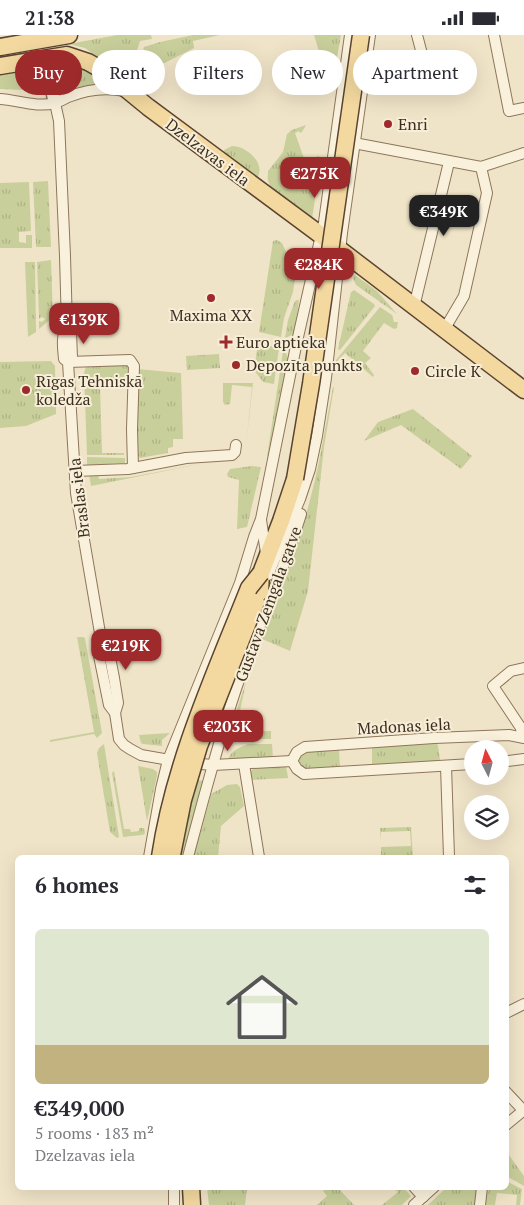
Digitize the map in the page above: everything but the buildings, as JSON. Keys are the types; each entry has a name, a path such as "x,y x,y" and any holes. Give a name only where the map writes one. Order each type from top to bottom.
{"main road":[{"path":"0,47 68,35"},
{"name":"Gustava Zemgala gatve","path":"171,855 183,800 199,746 260,592 264,565 295,479 311,385 361,35"},
{"name":"Dzelzavas iela","path":"0,66 15,63"},
{"name":"Dzelzavas iela","path":"134,95 524,390"},
{"name":"Gustava Zemgala gatve","path":"160,855 172,798 193,730 249,588 264,565"},
{"path":"180,1190 181,1205"},
{"path":"191,1190 192,1205"}],"street":[{"path":"0,47 10,43 20,35"},
{"name":"Gustava Zemgala gatve","path":"168,760 237,591 261,519 296,346 322,236 350,35"},
{"name":"Gustava Zemgala gatve","path":"212,765 238,685 292,543 308,487 326,378 340,250 370,35"},
{"path":"417,35 421,50"},
{"path":"494,35 509,111 524,108"},
{"path":"0,99 37,104 55,103 78,93 92,90"},
{"path":"53,95 55,103"},
{"name":"Braslas iela","path":"55,103 59,121 65,256 66,326 63,332 64,359 68,362 76,493 100,633 98,651 109,705 115,713 118,732 124,745 141,755 212,765"},
{"path":"354,143 481,167 524,153"},
{"path":"414,307 448,162"},
{"path":"444,329 464,296 487,193 481,167"},
{"path":"305,310 319,302 325,303 333,310"},
{"path":"68,362 130,360 134,366 133,468"},
{"path":"75,471 133,468 186,458 232,455 235,452 236,445"},
{"name":"Gustava Zemgala gatve","path":"260,592 293,518 310,469"},
{"name":"Gustava Zemgala gatve","path":"261,519 264,565"},
{"path":"523,738 521,728 493,686 511,671 524,668"},
{"name":"Madonas iela","path":"292,761 301,748 313,746 509,735 523,738"},
{"path":"509,761 524,759"},
{"path":"149,855 168,760"},
{"path":"189,855 212,765 292,761 297,769 304,774 464,765"},
{"path":"244,764 259,855"},
{"path":"446,766 449,855"},
{"path":"509,1012 524,1004"},
{"path":"509,1095 524,1111 509,1123"},
{"path":"174,1190 174,1205"},
{"path":"198,1190 200,1205"},
{"path":"417,1190 423,1197"},
{"path":"414,1205 431,1190"},
{"path":"480,1205 482,1190"}],"green space":[{"path":"117,35 151,35 152,39 140,41 137,50 92,50 92,53 85,48 69,44"},
{"path":"193,35 220,35 193,41 194,48 190,50 175,50 175,58 165,63 165,50 143,50 144,47"},
{"path":"314,35 341,35 338,50 319,50"},
{"path":"82,67 92,74 92,86 82,88"},
{"path":"15,71 15,90 0,89 0,74"},
{"path":"306,125 302,132 295,133 305,161 319,156 320,167 312,219 275,193 268,182 268,171 283,152 287,134"},
{"path":"232,146 243,149 253,156 259,166 258,177 255,177 224,154 224,150"},
{"path":"48,181 51,247 36,247 33,182"},
{"path":"29,182 31,231 19,232 19,242 26,243 26,235 32,235 32,248 0,248 0,183"},
{"path":"277,240 282,243 296,273 281,337 259,332 273,241"},
{"path":"51,260 53,317 39,329 39,321 42,322 45,319 42,317 39,319 37,262"},
{"path":"25,262 35,262 36,332 28,337"},
{"path":"355,275 377,291 397,314 356,285 353,278"},
{"path":"354,290 375,306 340,350 338,349 351,292"},
{"path":"297,300 299,300 295,332 285,338 288,320"},
{"path":"380,307 392,315 394,322 398,322 397,328 394,329 384,323 363,351 371,358 365,363 374,375 373,377 345,353 338,360 335,373 336,360"},
{"path":"258,343 279,348 274,384 263,382 254,370"},
{"path":"283,351 288,358 271,453 267,457"},
{"path":"219,354 220,368 187,370 186,356"},
{"path":"51,361 55,366 56,414 26,426 0,428 0,362"},
{"path":"128,363 128,384 100,385 102,453 124,453 124,455 87,455 84,373 87,364"},
{"path":"137,369 181,373 183,439 173,439 173,447 168,448 168,453 140,458 137,455"},
{"path":"223,383 253,383 246,446 252,387 232,385 230,404 225,405 223,402"},
{"path":"333,387 324,447 308,591 290,651 262,639 262,637 302,529 318,466"},
{"path":"413,409 472,456 461,469 401,425 364,441 378,422"},
{"path":"87,457 125,458 125,463 87,465"},
{"path":"205,463 91,486 89,474 98,473 99,479 131,477"},
{"path":"252,466 261,467 247,527 237,529 239,480 228,477 227,474 230,469"},
{"path":"77,637 85,638 102,733 97,738 94,734 50,742 50,740 94,732"},
{"path":"246,682 239,716 245,732 271,731 271,739 246,739 233,728 232,724"},
{"path":"170,733 162,740 162,746 143,744 139,735"},
{"path":"434,742 438,745 440,760 436,763 375,766 372,764 372,747"},
{"path":"104,744 119,837 117,838 110,832 97,753"},
{"path":"248,744 272,744 273,758 228,760 233,752"},
{"path":"339,749 340,768 306,771 300,767 299,758 304,750"},
{"path":"138,766 153,769 157,772 147,821"},
{"path":"286,766 288,778 250,780 250,772 254,768"},
{"path":"114,771 124,829 130,829 131,832 144,828 145,834 123,837 112,773"},
{"path":"196,780 203,781 183,855 178,855"},
{"path":"237,784 240,787 244,806 221,826 218,855 195,855 211,794 227,785"},
{"path":"411,827 413,855 381,855 381,847 411,846 410,831 381,832 381,841 380,828"},
{"path":"509,1155 524,1176 524,1186 509,1178"},
{"path":"509,1182 522,1189 520,1205 516,1205 517,1195 497,1193 495,1205 485,1205 488,1190 509,1190"},
{"path":"207,1190 247,1190 245,1205 209,1205"},
{"path":"340,1190 354,1205 317,1205 327,1196 323,1191"},
{"path":"396,1190 406,1190 411,1196 402,1205 382,1205 398,1192"},
{"path":"444,1190 477,1190 475,1205 428,1205"}],"place":[{"name":"Enri","path":"388,124"},
{"name":"Maxima XX","path":"211,298"},
{"name":"Euro aptieka","path":"226,342"},
{"name":"Depozīta punkts","path":"236,365"},
{"name":"Circle K","path":"415,371"},
{"name":"Rīgas Tehniskā koledža","path":"26,390"}]}
